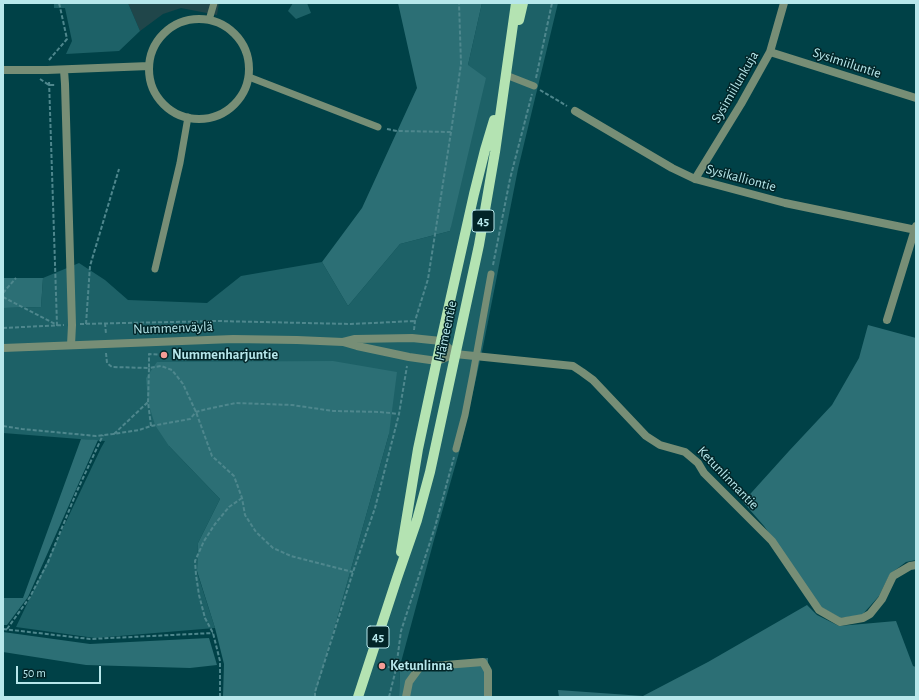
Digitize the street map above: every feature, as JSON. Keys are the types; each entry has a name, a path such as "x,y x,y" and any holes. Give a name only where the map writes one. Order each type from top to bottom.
{"main road":[{"name":"Hämeentie","path":"358,697 417,520 430,472 479,244 516,3"},
{"name":"Hämeentie","path":"506,71 523,3"},
{"name":"Hämeentie","path":"397,578 418,449 441,341 474,194 485,150 504,87"}],"street":[{"name":"Sysimiilunkuja","path":"695,179 741,104 770,52 784,3"},
{"path":"191,20 209,20 222,24 240,39 248,57 249,77 241,96 227,110 207,118 188,117 178,114 170,109 162,102 156,93 152,84 150,73 151,56 159,40 170,29 183,22 191,20"},
{"name":"Sysimiiluntie","path":"770,52 916,98"},
{"path":"3,70 64,70 150,66"},
{"path":"64,70 72,325 71,345"},
{"name":"Sysikalliontie","path":"575,111 672,168 695,179 785,203 916,229"},
{"path":"887,320 916,229"},
{"name":"Nummenväylä","path":"343,342 356,339 412,338 441,341"},
{"name":"Nummenväylä","path":"3,348 233,339 343,342 409,357 437,361 455,354"},
{"path":"441,341 455,354"},
{"name":"Ketunlinnantie","path":"455,354 572,366 582,372 593,380 646,436 660,445 685,452 698,463 704,474 772,541 818,610 840,622 863,618 870,614 882,599 892,576 910,566 916,565"},
{"path":"406,697 409,682 420,667 483,662 488,671 488,697"}],"lane":[{"path":"209,20 214,3"},
{"path":"506,71 534,86"},
{"path":"249,77 378,127"},
{"path":"155,270 188,117"},
{"path":"456,450 465,415 491,274"}],"path":[{"path":"57,325 50,93 47,70 49,60 67,39 59,3"},
{"path":"412,338 415,321 428,279 461,64 460,3"},
{"path":"491,274 510,179 534,86 552,3"},
{"path":"534,86 575,111"},
{"path":"378,127 397,131 451,132"},
{"path":"86,324 90,266 119,169"},
{"path":"3,293 16,278"},
{"path":"3,297 57,325"},
{"path":"3,328 217,320 351,324 415,321"},
{"path":"151,426 148,402 149,354 164,355"},
{"path":"314,697 353,572 376,508 399,414 409,357"},
{"path":"107,363 112,367 149,368 161,366 172,370 183,384 196,412 212,456 234,476 242,498 245,515 256,532 272,548 290,556 353,572"},
{"path":"113,434 148,402"},
{"path":"3,426 96,436 139,430 151,426 190,419 196,412 236,403 292,405 333,410 399,414"},
{"path":"7,629 30,597 48,562 77,491 103,435"},
{"path":"389,697 396,669 401,631 435,527 456,450"},
{"path":"220,697 220,661 213,633 205,618 199,595 196,576 196,561 204,540 215,524 229,507 242,498"},
{"path":"3,629 90,639 213,633"},
{"path":"382,666 417,671"}],"shaded area":[{"path":"54,3 128,3 140,31 119,51 66,54 72,41 65,8 54,8"},
{"path":"128,3 219,3 217,15 181,8 163,14 140,31"},
{"path":"293,3 307,3 311,13 296,19 288,11"},
{"path":"398,3 482,3 468,65 486,78 450,231 400,244 348,306 322,262 362,208 417,88"},
{"path":"482,3 558,3 518,169 482,352 460,449 400,666 399,697 315,697 389,434 169,446 220,499 198,543 197,572 215,628 95,638 16,627 105,441 3,433 3,308 41,307 43,278 79,263 105,280 128,300 207,303 241,276 322,262 348,306 400,244 450,231 468,65"},
{"path":"3,278 43,278 41,307 3,308"},
{"path":"868,325 916,338 916,560 906,562 890,574 879,596 862,615 840,618 821,607 764,526 743,502 832,405 859,358"},
{"path":"333,361 397,372 389,434 315,697 223,697 224,664 215,628 197,571 198,543 220,499 169,446 155,425 148,402 146,378 157,362"},
{"path":"81,439 98,440 28,597 7,625 3,625 3,598 23,598"},
{"path":"807,605 817,615 839,626 896,621 913,666 916,667 916,697 559,697 558,690 643,696 708,662"},
{"path":"3,632 90,644 209,638 217,665 190,668 86,665 3,652"},
{"path":"488,658 488,697 399,697 400,666"}],"place":[{"name":"Nummenharjuntie","path":"164,355"},
{"name":"Ketunlinna","path":"382,666"}]}
